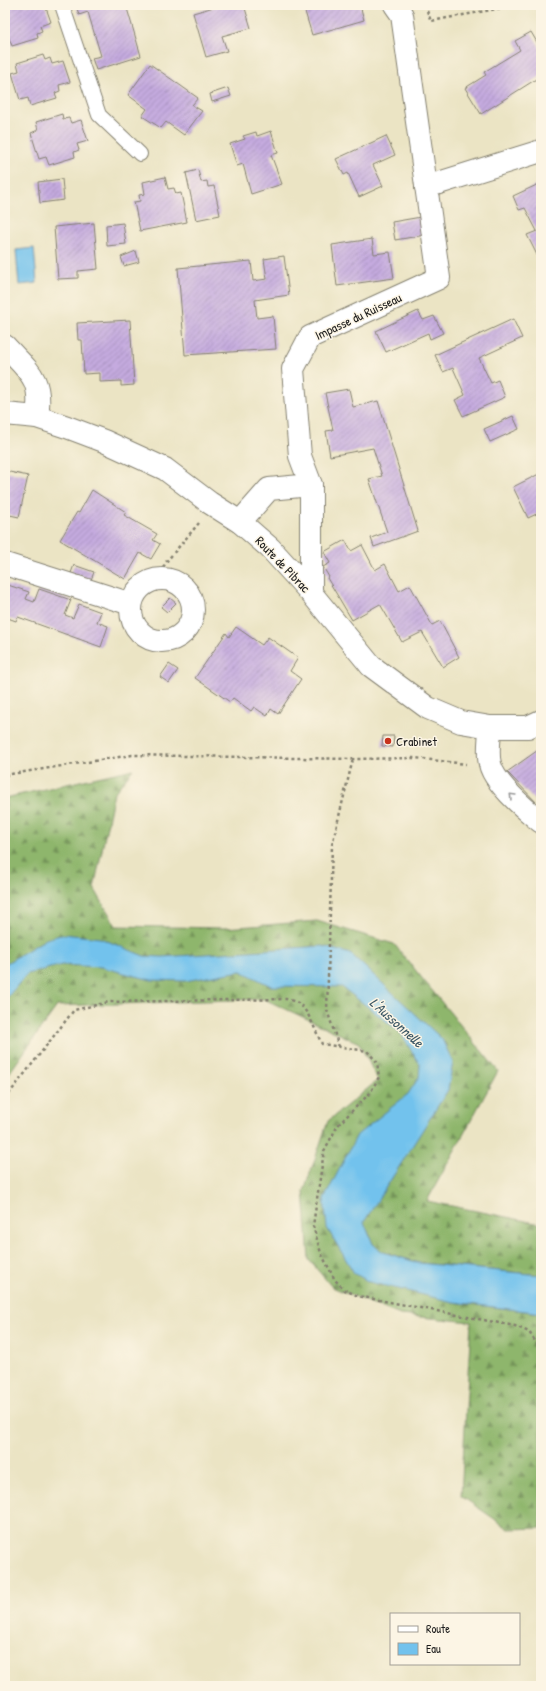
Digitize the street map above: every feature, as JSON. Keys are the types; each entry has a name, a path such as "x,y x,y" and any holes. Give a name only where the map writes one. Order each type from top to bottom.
{"street":[{"name":"Impasse du Ruisseau","path":"311,593 310,485 300,456 293,369 310,337 439,278 402,15 395,5"},
{"path":"426,187 541,151"},
{"path":"5,346 31,375 37,384 40,400 37,417"},
{"name":"Route de Pibrac","path":"5,414 37,417 104,441 165,469 210,503 240,522 270,548 311,593 371,666 428,708 461,722 490,727 528,727 541,722"},
{"path":"240,522 269,489 310,485"},
{"path":"5,564 131,604"},
{"path":"158,578 171,579 182,586 190,596 193,609 191,622 184,632 173,639 159,641 147,637 137,629 132,617 131,604 136,592 146,583 158,578"},
{"path":"490,727 489,763 494,777 541,822"}],"lane":[{"path":"62,5 99,115 140,154"}],"path":[{"path":"424,5 431,21 518,5"},
{"path":"158,578 166,562 200,521 210,503"},
{"path":"5,775 132,755 353,759 415,758 471,765 489,763"},
{"path":"339,1047 327,1010 332,846 353,759"},
{"path":"5,1099 74,1010 109,1002 286,999 298,1003 311,1019 314,1029 322,1044 367,1051 377,1062 379,1077 370,1093 338,1125 324,1151 313,1226 321,1253 335,1280 345,1290 358,1296 515,1326 530,1332 541,1350"}],"green space":[{"path":"133,769 114,793 94,888 116,926 225,928 317,921 394,944 498,1071 427,1201 541,1224 541,1275 419,1263 383,1252 453,1302 541,1313 541,1528 509,1529 461,1496 471,1322 400,1315 332,1287 309,1260 304,1191 328,1121 378,1080 359,1043 264,999 57,1006 5,1079 5,798"}],"water":[{"path":"34,248 37,283 19,285 16,250"},
{"name":"L'Aussonnelle","path":"64,934 100,938 144,956 162,957 322,946 351,954 442,1039 453,1062 448,1090 364,1222 373,1244 383,1252 419,1263 541,1275 541,1313 453,1302 369,1282 354,1273 327,1228 324,1199 357,1135 408,1094 419,1077 420,1065 400,1032 342,987 271,986 241,971 185,981 151,980 101,967 62,965 27,974 5,1000 5,964 46,939"}],"building":[{"path":"5,5 45,5 51,22 40,26 42,31 37,33 38,38 12,46 9,38 5,40"},
{"path":"76,5 126,5 141,56 96,70 92,58 101,56 88,12 79,15"},
{"path":"221,5 244,5 251,28 222,36 227,51 206,57 193,13"},
{"path":"303,5 360,5 364,20 312,35"},
{"path":"531,32 541,49 541,76 481,114 465,88 486,75 484,72 520,50 515,41"},
{"path":"43,55 45,60 50,58 52,64 63,61 70,82 59,85 60,91 55,93 57,98 30,106 28,98 20,100 12,73 19,71 17,63"},
{"path":"150,64 198,98 192,105 202,111 184,135 166,122 161,128 142,116 147,109 128,95"},
{"path":"228,88 231,96 212,102 210,94"},
{"path":"62,114 63,119 69,118 71,123 81,120 88,141 77,144 79,150 74,152 75,157 49,165 46,157 39,159 31,133 38,130 36,122"},
{"path":"271,131 278,153 271,155 282,184 251,194 243,164 237,166 230,144 245,139 243,136 256,132 257,136"},
{"path":"386,136 395,155 373,165 383,186 359,197 348,173 344,175 336,159"},
{"path":"198,170 201,182 207,181 208,187 214,186 220,215 196,220 186,173"},
{"path":"165,177 168,189 174,188 176,194 181,193 187,222 140,231 134,202 140,201 139,195 145,194 143,182"},
{"path":"62,179 64,200 40,203 38,182"},
{"path":"541,183 541,258 539,259 527,235 537,231 525,208 519,210 513,196"},
{"path":"421,217 425,235 395,240 392,222"},
{"path":"94,223 98,269 78,271 78,278 58,279 54,227"},
{"path":"123,223 126,244 107,246 106,225"},
{"path":"372,239 374,254 390,252 394,278 337,286 332,245"},
{"path":"136,251 139,262 124,266 121,257"},
{"path":"284,256 289,295 255,300 257,318 273,316 276,349 185,355 178,268 251,261 253,281 267,279 264,259"},
{"path":"418,311 423,320 434,316 443,333 430,339 428,333 386,352 376,331"},
{"path":"513,319 522,338 479,358 491,383 498,380 505,397 463,416 455,400 465,395 453,368 443,372 435,355"},
{"path":"130,320 134,385 121,386 121,381 100,382 100,373 84,374 82,340 78,340 77,323"},
{"path":"349,389 353,407 378,401 418,531 374,547 371,538 387,532 369,479 382,476 373,448 330,456 326,431 333,430 325,393"},
{"path":"513,416 519,429 490,442 484,429"},
{"path":"5,471 28,476 19,517 5,514"},
{"path":"541,473 541,512 528,518 513,487"},
{"path":"92,490 126,512 124,515 157,534 153,540 160,544 151,559 140,553 125,579 60,540 77,512 79,513"},
{"path":"345,540 351,551 362,545 375,570 385,564 399,591 410,585 432,625 440,621 459,657 443,667 422,632 402,642 380,604 352,620 327,578 329,577 323,567 330,563 324,552"},
{"path":"74,565 94,572 91,580 71,573"},
{"path":"5,584 29,592 26,599 34,602 39,589 71,600 65,615 73,618 79,604 101,612 97,622 108,626 101,647 18,617 16,621 5,617"},
{"path":"170,598 176,603 167,612 161,607"},
{"path":"236,627 262,645 268,637 298,658 290,671 301,679 278,714 271,709 267,716 254,707 251,711 233,698 230,702 195,678 226,633 229,637"},
{"path":"169,664 178,670 169,683 160,677"},
{"name":"Crabinet","path":"383,736 394,736 393,747 382,746"},
{"path":"541,748 541,807 507,772"}],"place":[{"name":"Crabinet","path":"388,741"}]}
